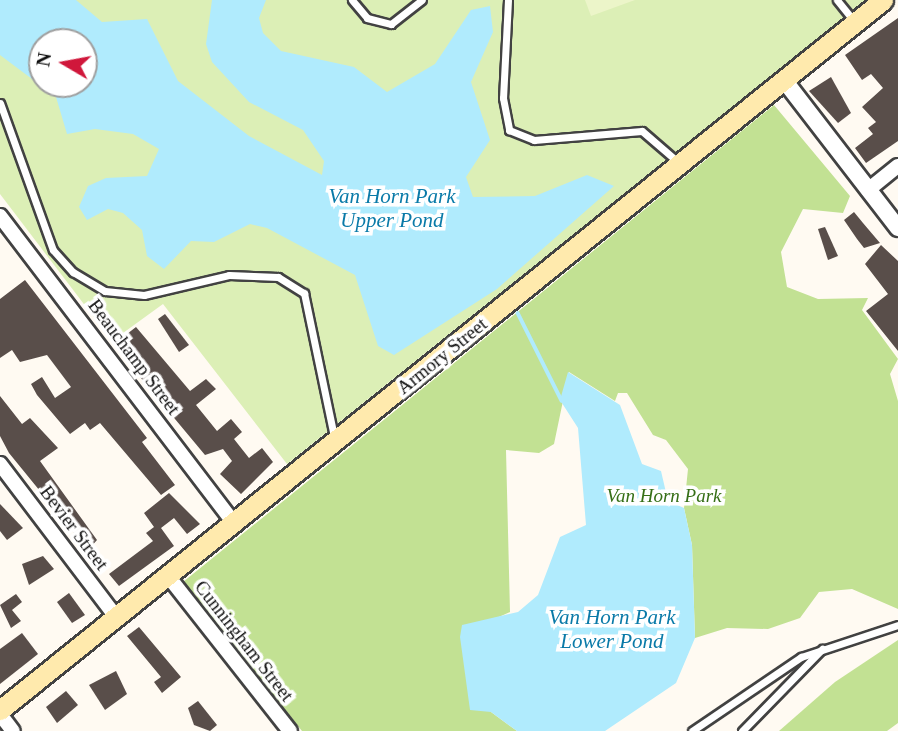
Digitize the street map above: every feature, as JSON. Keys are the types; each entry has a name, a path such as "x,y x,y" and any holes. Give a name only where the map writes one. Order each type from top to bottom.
{"main road":[{"name":"Armory Street","path":"0,712 855,22 875,2"}],"street":[{"path":"783,80 898,228"},
{"path":"868,190 898,166"},
{"name":"Beauchamp Street","path":"0,216 234,523"},
{"name":"Bevier Street","path":"0,464 116,617"},
{"name":"Cunningham Street","path":"167,576 290,731"},
{"path":"0,712 13,731"}],"lane":[{"path":"352,0 367,18 391,24 422,0"},
{"path":"508,0 503,98 509,130 534,140 642,131 680,164"},
{"path":"837,0 855,22"},
{"path":"0,103 53,250 73,272 105,291 144,295 229,275 278,277 304,293 335,441"},
{"path":"692,731 801,657 898,625"},
{"path":"742,731 822,649"}],"green space":[{"path":"0,0 866,0 287,464 163,304 112,341 0,194"},
{"path":"585,0 635,0 591,16"},
{"name":"Van Horn Park","path":"774,105 850,196 843,213 803,209 781,252 787,287 818,299 868,298 862,310 898,359 890,374 898,401 898,609 852,589 819,592 800,618 768,629 727,628 695,638 692,545 684,508 688,469 666,440 653,435 627,393 618,393 615,401 569,372 554,444 539,453 506,450 510,612 481,625 462,625 491,712 517,731 302,731 183,582"},
{"path":"898,640 898,723 887,731 779,731 835,682"}],"water":[{"name":"Van Horn Park Upper Pond","path":"0,0 76,0 102,22 147,19 178,81 249,136 322,175 324,161 303,130 249,102 212,62 206,44 212,0 266,0 259,18 263,33 281,51 354,67 387,92 435,64 471,10 490,6 493,32 471,82 490,140 466,177 473,197 535,196 587,175 614,186 497,289 394,355 378,346 355,275 267,228 250,224 214,242 191,241 164,269 147,256 142,230 123,213 108,209 87,220 79,207 88,186 106,178 147,176 159,149 133,134 95,129 67,134 56,98 98,98 98,28 28,28 28,76 0,55"},
{"name":"Van Horn Park Lower Pond","path":"568,372 620,405 642,464 661,471 668,501 684,508 692,545 695,638 676,683 605,731 517,731 491,712 470,710 460,637 462,625 518,612 538,595 560,537 586,525 578,428 560,400"}],"building":[{"path":"898,18 898,141 866,163 855,148 873,134 868,128 876,122 862,107 883,88 871,74 862,80 845,55"},
{"path":"831,77 851,113 838,123 809,91"},
{"path":"854,212 880,243 864,248 844,220"},
{"path":"825,227 838,256 828,260 818,229"},
{"path":"881,245 898,261 898,351 866,311 888,294 865,264"},
{"path":"25,280 147,438 142,442 175,485 161,495 100,423 90,430 85,423 70,434 37,395 31,384 42,377 55,398 71,387 47,355 20,362 12,350 0,358 0,299"},
{"path":"165,314 189,345 179,352 158,319"},
{"path":"136,327 190,391 206,379 216,389 196,405 217,431 231,419 242,432 234,439 249,458 262,448 273,462 241,494 220,474 232,461 223,449 205,455 130,365 118,341"},
{"path":"0,396 22,424 30,418 58,448 40,461 97,540 88,550 9,453 0,436"},
{"path":"169,493 200,524 187,534 174,518 161,528 174,546 119,586 109,574 153,541 146,533 154,527 144,513"},
{"path":"0,504 23,528 7,540 0,531"},
{"path":"43,556 54,569 29,585 22,564"},
{"path":"69,593 85,615 72,623 57,602"},
{"path":"16,594 22,602 12,610 21,621 11,628 0,605"},
{"path":"139,627 181,677 162,693 154,682 161,677 127,636"},
{"path":"22,633 38,654 0,684 0,649"},
{"path":"116,671 127,694 105,710 89,685"},
{"path":"66,691 78,705 57,723 46,707"},
{"path":"198,701 217,725 210,731 194,725 188,708"}],"waterway":[{"path":"518,313 562,401"}]}
